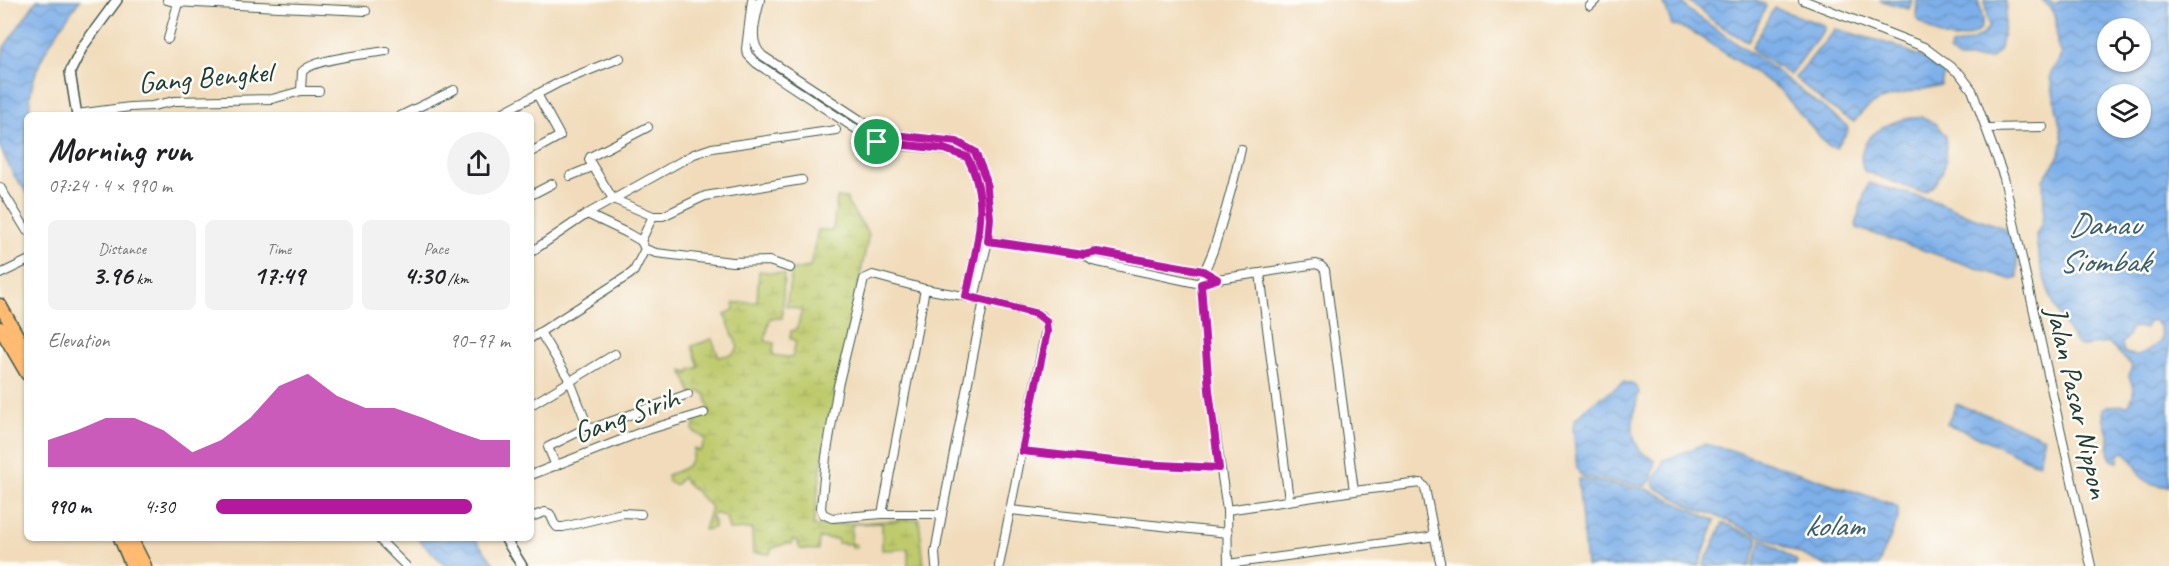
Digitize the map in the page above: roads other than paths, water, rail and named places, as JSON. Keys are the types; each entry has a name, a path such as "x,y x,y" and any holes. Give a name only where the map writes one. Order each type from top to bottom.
{"highway":[{"path":"0,305 24,348"},
{"path":"0,328 24,369"},
{"path":"121,541 132,566"},
{"path":"132,541 145,566"}],"street":[{"path":"77,112 70,72 83,46 117,0"},
{"path":"167,0 178,3 366,11"},
{"path":"752,0 746,49 752,60 871,139 885,143 944,149 967,157 972,165 980,199 979,239 970,297"},
{"path":"760,0 753,39 757,51 876,131 957,142 975,152 986,179 990,218 988,241 970,297"},
{"path":"1590,6 1596,0"},
{"name":"Jalan Pasar Nippon","path":"1803,0 1924,47 1960,74 1972,90 2004,178 2091,566"},
{"path":"168,39 178,3"},
{"name":"Gang Bengkel","path":"97,112 152,106 167,101 272,99 301,91 302,72 307,67 386,51"},
{"path":"503,112 560,82 620,58"},
{"path":"407,112 454,90"},
{"path":"301,91 319,91"},
{"path":"534,150 560,136 537,94"},
{"path":"648,127 590,157 592,167 613,199 653,216 663,216 705,196 802,180"},
{"path":"1986,128 2043,127"},
{"path":"534,250 587,214 686,158 712,148 836,130"},
{"path":"871,139 876,131"},
{"path":"1241,149 1223,222 1213,254 1203,271 1201,284 1209,390 1227,510 1228,565 1429,537 1434,534"},
{"path":"972,165 981,162"},
{"path":"570,176 592,167"},
{"path":"534,193 552,184"},
{"path":"0,187 24,226"},
{"path":"587,214 613,225 656,253 732,262 769,261 790,268"},
{"path":"534,336 634,271 653,216"},
{"path":"979,239 1084,255 1097,252 1203,271 1217,279"},
{"path":"1084,255 1093,261 1201,284 1217,279 1316,264 1326,270 1354,491"},
{"path":"0,274 24,262"},
{"path":"1179,280 1182,267"},
{"path":"1260,273 1289,500"},
{"path":"942,514 882,514 832,518 823,514 821,508 826,457 838,386 864,279 873,275 1037,314 1046,321 1047,332 999,566"},
{"path":"882,514 925,289"},
{"path":"936,566 935,553 942,514 984,300"},
{"path":"540,332 570,381 588,427"},
{"path":"534,403 615,354"},
{"path":"556,466 548,447 588,427 593,428 688,394"},
{"name":"Gang Sirih","path":"534,474 644,431 704,413"},
{"path":"1022,451 1141,464 1219,468"},
{"path":"1227,510 1422,483 1441,566"},
{"path":"1010,510 1228,533"},
{"path":"534,516 545,512 550,514 558,527 563,527 622,513 641,514"},
{"path":"381,541 406,566"},
{"path":"506,541 522,566"}],"water":[{"path":"37,0 80,0 52,40 37,68 30,99 30,112 24,112 24,189 13,174 0,147 0,72 4,47"},
{"path":"1666,0 1682,0 1687,9 1771,67 1847,126 1848,131 1836,148 1828,146 1778,88 1691,31 1672,25 1664,4"},
{"path":"1688,0 1753,0 1765,4 1766,7 1748,42 1717,24"},
{"path":"1879,0 1912,0 1909,9"},
{"path":"1917,0 1978,0 1983,19 1980,30 1954,39 1939,35 1916,18"},
{"path":"1984,0 2005,0 2007,7 2000,49 1991,59 1959,59 1949,52 1951,46 1977,38 1989,27"},
{"name":"Danau Siombak","path":"2042,0 2048,0 2054,4 2063,0 2169,0 2169,487 2148,482 2124,452 2119,454 2118,462 2113,461 2109,455 2109,438 2103,409 2107,406 2127,405 2130,401 2133,394 2129,376 2132,366 2109,343 2082,346 2077,344 2055,306 2040,263 2036,235 2044,211 2043,180 2060,154 2063,140 2050,77 2062,54 2057,45 2056,18","holes":["2152,320 2159,326 2161,341 2148,351 2139,354 2124,352 2122,344 2129,335 2130,329 2137,327 2145,329 2147,323"]},
{"path":"1774,8 1824,25 1825,28 1790,75 1755,53 1752,47"},
{"path":"1835,29 1892,45 1920,57 1944,72 1941,85 1882,100 1862,112 1854,122 1827,105 1795,78"},
{"path":"1922,117 1936,124 1946,136 1944,167 1933,186 1925,191 1918,191 1864,171 1861,159 1863,148 1869,139 1888,125"},
{"path":"1868,183 1935,201 2004,228 2014,244 2018,278 2012,280 1857,228 1856,222"},
{"path":"1624,382 1635,386 1639,392 1633,421 1636,443 1641,451 1655,461 1652,479 1646,486 1582,477 1577,469 1573,427 1575,420 1587,407"},
{"path":"1956,404 2044,438 2039,464 1947,424"},
{"name":"kolam","path":"1704,444 1731,450 1892,504 1898,508 1898,519 1878,566 1827,566 1696,509 1654,487 1654,480 1664,460"},
{"path":"1578,479 1647,489 1715,521 1699,566 1586,566"},
{"path":"1723,523 1759,538 1750,566 1703,566"},
{"path":"1762,539 1797,561 1796,566 1753,566"},
{"path":"420,541 477,541 496,566 446,566"}]}
